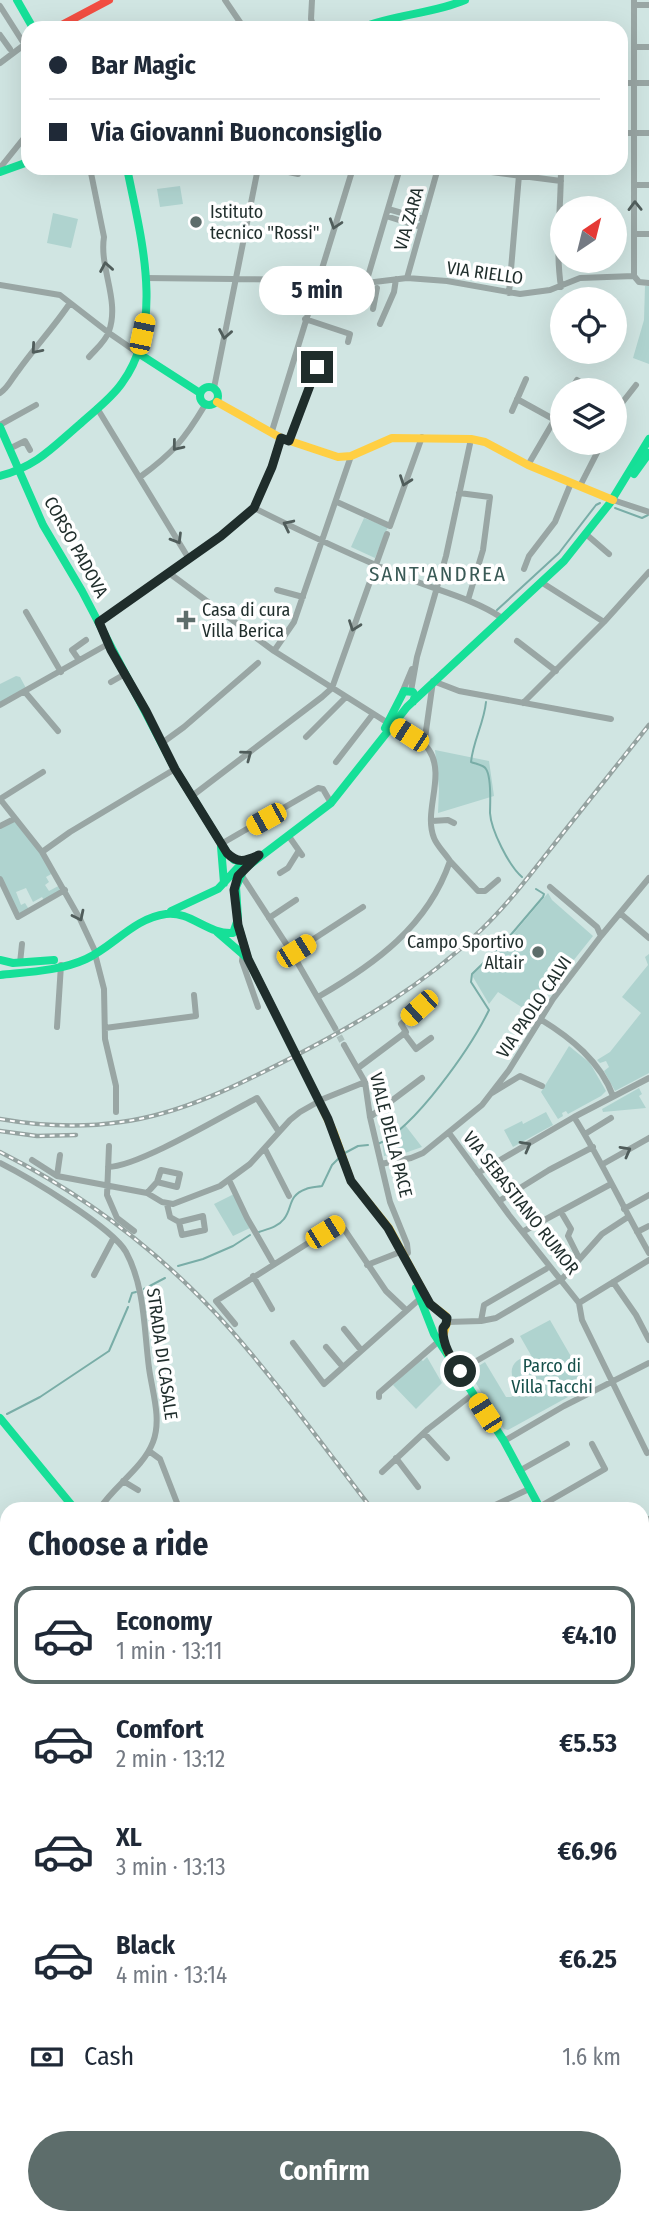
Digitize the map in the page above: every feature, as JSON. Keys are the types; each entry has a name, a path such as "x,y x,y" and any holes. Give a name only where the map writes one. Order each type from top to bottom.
{"main road":[{"path":"17,0 29,21"},
{"path":"69,21 109,0"},
{"path":"390,21 465,0"},
{"path":"3,168 21,164"},
{"path":"0,476 19,472 59,447 126,379 138,353 146,316 145,278 128,175"},
{"path":"138,353 200,393"},
{"path":"207,387 214,388 218,393 217,402 210,406 205,405 200,399 200,393 207,387"},
{"path":"217,402 285,440 338,457 351,456 384,440 471,439 485,442 570,483 614,498"},
{"name":"CORSO PADOVA","path":"0,426 43,525 99,622 108,644 175,769 221,844 241,867"},
{"path":"614,498 649,439"},
{"path":"391,724 587,535 649,453"},
{"path":"0,975 77,962 158,916 186,905 221,886 241,867 331,803 391,724 407,693 433,681"},
{"path":"407,693 415,699 412,703"},
{"path":"407,693 404,704 412,703"},
{"name":"CORSO PADOVA","path":"221,844 221,886"},
{"path":"241,867 235,883 235,897 238,925 246,956 328,1119 348,1176 362,1198 388,1228 438,1324 448,1353"},
{"path":"221,886 229,895 237,915"},
{"path":"186,905 184,911 188,916"},
{"path":"158,916 188,916 217,932 246,956"},
{"path":"217,932 231,934 238,925"},
{"path":"0,969 0,960 20,963 74,957 94,951"},
{"path":"422,1297 446,1316 438,1324"},
{"path":"438,1312 431,1316 438,1324 439,1341 504,1441 536,1502"},
{"path":"0,1418 65,1502"}],"street":[{"path":"225,0 239,21"},
{"path":"312,0 312,21"},
{"path":"634,276 634,3 649,5"},
{"path":"0,6 21,39"},
{"path":"0,35 10,48"},
{"path":"635,47 649,47"},
{"path":"0,63 21,50"},
{"path":"628,83 649,83"},
{"path":"628,133 649,133"},
{"path":"3,168 21,143"},
{"path":"89,357 108,333 112,303 102,247 104,237 91,175"},
{"path":"214,388 257,175"},
{"path":"272,431 351,175"},
{"path":"366,283 398,175"},
{"name":"VIA ZARA","path":"407,278 436,175"},
{"path":"512,175 561,181"},
{"path":"561,175 556,257 561,287"},
{"path":"509,293 519,176"},
{"path":"635,185 649,185"},
{"path":"387,213 422,223"},
{"path":"635,234 649,233"},
{"name":"VIA RIELLO","path":"561,287 580,278 634,276 639,282 649,283"},
{"name":"VIA RIELLO","path":"145,278 318,280 349,285 407,278 447,281 509,293 532,294 550,290"},
{"path":"380,324 397,279"},
{"path":"0,285 53,293 138,353"},
{"path":"377,288 374,305 388,305"},
{"path":"0,393 52,330 70,303"},
{"path":"306,319 351,334 348,342"},
{"path":"99,622 237,524 254,508 317,367"},
{"path":"512,411 526,379"},
{"path":"627,394 636,385"},
{"path":"517,399 550,417"},
{"path":"0,426 36,405"},
{"path":"140,477 167,458 205,405"},
{"path":"97,408 189,559"},
{"path":"528,465 550,428"},
{"path":"337,502 390,526 422,438"},
{"path":"407,693 438,590 471,439"},
{"path":"9,449 25,441 30,450"},
{"path":"580,486 596,455"},
{"path":"274,651 294,622 351,456"},
{"path":"524,569 529,556 555,522 570,483"},
{"path":"459,493 490,497 483,550 468,600"},
{"path":"614,498 649,512"},
{"path":"254,508 323,542 468,600 502,618"},
{"path":"192,796 332,688 387,534"},
{"path":"587,535 609,554"},
{"path":"523,703 604,622 649,572"},
{"path":"169,573 274,651 424,744 431,752 434,768 434,837 450,860 478,891 485,891 498,880"},
{"path":"541,582 604,622"},
{"path":"277,590 303,597"},
{"path":"26,612 61,672"},
{"path":"79,660 72,650 86,640"},
{"path":"517,641 556,671"},
{"path":"0,705 108,644"},
{"path":"162,743 258,663"},
{"path":"111,682 125,674"},
{"path":"424,744 433,681 459,691 611,719"},
{"path":"26,692 58,731"},
{"path":"306,737 345,697"},
{"path":"336,762 373,714"},
{"path":"43,852 70,832 175,769"},
{"path":"43,772 0,799 43,852 65,890 94,951 104,989 105,1028 116,1086 116,1112"},
{"path":"221,844 318,789 323,789 331,803"},
{"path":"0,826 14,819"},
{"path":"432,821 448,820 454,823"},
{"path":"280,873 300,854 288,835"},
{"path":"320,1002 412,928 444,878 450,860"},
{"name":"CORSO PADOVA","path":"241,867 252,892 335,1028"},
{"name":"VIA PAOLO CALVI","path":"381,1164 424,1153 478,1110 509,1070 540,1019 601,936 649,878"},
{"path":"0,879 18,917 65,890"},
{"path":"550,887 597,927 601,936"},
{"path":"235,897 239,888 252,892"},
{"path":"268,918 296,900"},
{"path":"292,954 363,907"},
{"path":"621,914 649,938"},
{"path":"20,963 22,944"},
{"path":"246,956 242,961 258,1007"},
{"path":"57,1027 61,965"},
{"path":"105,1028 196,1016 194,995"},
{"path":"419,1008 401,1024 406,1032 404,1033 416,1049 431,1038"},
{"path":"540,1019 587,1054 596,1064 613,1096"},
{"path":"357,1065 404,1033"},
{"name":"VIALE DELLA PACE","path":"344,1045 366,1082 370,1116 390,1202 407,1244 408,1253 400,1252"},
{"name":"VIA PAOLO CALVI","path":"490,1094 520,1076 542,1086"},
{"path":"370,1116 422,1078"},
{"path":"478,1173 574,1117 649,1078"},
{"path":"32,1160 57,1176 147,1194 167,1204 199,1195 229,1180 265,1149 300,1112 323,1099 366,1082"},
{"path":"108,1167 120,1166 257,1098 261,1098 279,1132"},
{"path":"574,1117 603,1164 628,1217 649,1253"},
{"path":"585,1134 611,1118"},
{"name":"VIA SEBASTIANO RUMOR","path":"449,1133 579,1303 582,1320 647,1453"},
{"path":"603,1164 649,1138"},
{"path":"109,1146 107,1195 117,1218 134,1231"},
{"path":"499,1201 593,1147"},
{"path":"265,1149 289,1196"},
{"path":"57,1176 60,1155"},
{"name":"STRADA DI CASALE","path":"0,1163 44,1188 102,1230 128,1256 142,1307 156,1431 149,1451 104,1502"},
{"path":"229,1180 247,1218 274,1263"},
{"path":"147,1194 157,1182"},
{"path":"524,1231 611,1184"},
{"path":"624,1209 649,1195"},
{"path":"167,1204 170,1217 179,1222"},
{"path":"561,1212 571,1229 568,1236 579,1258"},
{"path":"438,1324 496,1318 562,1279 603,1234 628,1217"},
{"path":"235,1324 216,1301 340,1223 366,1265 386,1291 406,1310"},
{"path":"637,1232 649,1226"},
{"path":"395,1242 399,1241 403,1234"},
{"path":"94,1275 113,1239"},
{"path":"366,1265 400,1252"},
{"path":"579,1303 649,1260"},
{"path":"481,1321 484,1305 546,1269"},
{"path":"253,1276 272,1309"},
{"path":"613,1282 636,1315 649,1340"},
{"path":"293,1343 324,1384 422,1297"},
{"path":"344,1329 361,1350"},
{"path":"379,1397 379,1393 439,1341"},
{"path":"460,1371 511,1341"},
{"path":"326,1346 343,1367"},
{"path":"504,1441 649,1363"},
{"path":"382,1472 424,1433 473,1394"},
{"path":"424,1433 447,1458"},
{"path":"519,1471 567,1444"},
{"path":"549,1502 605,1469 592,1444"},
{"path":"149,1451 160,1459 176,1502"},
{"path":"396,1458 418,1487"},
{"path":"123,1481 138,1490"},
{"path":"502,1502 529,1489"}],"green space":[{"path":"180,186 183,204 160,207 157,189"},
{"path":"53,213 78,219 71,248 47,243"},
{"path":"645,286 649,286 649,364 633,358 644,320"},
{"path":"364,518 388,527 375,558 351,547"},
{"path":"16,676 20,677 27,690 0,705 0,684"},
{"path":"435,750 489,761 494,796 438,813 439,789"},
{"path":"14,819 30,836 53,873 46,877 49,882 45,885 49,891 62,884 65,890 45,902 42,897 33,902 26,888 16,892 21,905 25,903 30,911 18,916 0,876 0,826"},
{"name":"Campo Sportivo Altair","path":"548,893 552,900 593,936 569,966 537,997 541,1003 534,1015 498,992 489,1004 473,977 473,972 504,945"},
{"path":"649,954 649,1073 615,1091 604,1071 609,1067 606,1061 600,1063 597,1060 610,1052 641,1013 622,997 648,965 645,957"},
{"path":"569,1046 590,1063 606,1091 568,1114 566,1111 562,1113 563,1116 558,1119 541,1092"},
{"path":"639,1088 642,1094 639,1096 646,1108 603,1112 602,1109"},
{"path":"546,1112 553,1125 513,1147 504,1130"},
{"path":"405,1125 422,1147 402,1154 384,1156 382,1142"},
{"path":"234,1194 250,1228 233,1236 214,1204"},
{"name":"Parco di Villa Tacchi","path":"550,1320 588,1386 508,1430 504,1429 469,1372 485,1362 506,1397 526,1388 513,1379 512,1374 515,1362 532,1357 520,1336"},
{"path":"427,1357 442,1383 416,1409 393,1385 420,1359 423,1361"}],"waterway":[{"path":"497,610 559,553 600,503"},
{"path":"615,508 642,518 648,515"},
{"path":"486,702 471,762 484,766 488,773 490,813 494,829 506,856 522,877"},
{"path":"378,1144 393,1135 425,1104 481,1026 489,1010 471,982 472,974 503,944 543,897 544,894 536,889"},
{"path":"343,1154 358,1146 368,1145"},
{"path":"259,1232 282,1222 293,1199 300,1192 322,1186 332,1165 339,1158"},
{"path":"178,1266 203,1259 250,1235"},
{"path":"144,1289 165,1278"},
{"path":"129,1302 132,1293 136,1292"},
{"path":"7,1414 40,1397 109,1351 128,1307"}],"tunnel":[{"path":"335,1028 344,1045"}],"railway":[{"path":"0,1119 76,1126 121,1122 165,1113 208,1098 249,1079 390,1002 437,968 492,919 524,883 649,725"},
{"path":"0,1131 37,1136 76,1135"},
{"path":"0,1152 94,1208 179,1277 249,1351 366,1502"}],"traffic: fast":[{"path":"17,0 29,21"},
{"path":"384,21 465,0"},
{"path":"0,172 21,164"},
{"path":"0,476 24,467 61,441 113,394 135,359 143,333 146,278 128,175"},
{"path":"138,353 200,393"},
{"path":"205,387 213,387 218,396 216,403 205,405 200,400 200,392 205,387"},
{"path":"0,427 43,525 82,591 175,769 227,853 234,860 244,861"},
{"path":"0,975 76,963 96,954 144,921 166,914 184,916 224,933 233,933 238,919 236,887 244,869 331,803 407,707 564,561 610,503 649,439"},
{"path":"634,474 649,453"},
{"path":"385,728 404,691 413,692 413,702"},
{"path":"221,847 224,883"},
{"path":"171,911 218,889 244,861"},
{"path":"238,925 248,959 287,1037"},
{"path":"217,932 246,957"},
{"path":"0,960 13,963 54,960"},
{"path":"287,1037 321,1105"},
{"path":"416,1288 434,1334 504,1441 537,1502"},
{"path":"0,1418 69,1502"}],"traffic: slow":[{"path":"217,402 281,438 338,457 351,456 392,438 471,439 485,442 528,465 613,500"},
{"path":"321,1105 351,1181 389,1228 430,1304 446,1316 443,1337 448,1353"}],"traffic: jam":[{"path":"69,21 109,0"}],"place":[{"name":"Istituto tecnico \"Rossi\"","path":"196,222"},
{"name":"Casa di cura Villa Berica","path":"186,620"},
{"name":"Campo Sportivo Altair","path":"538,952"}],"district":[{"name":"SANT'ANDREA","path":"438,574"}],"route":[{"path":"317,367 289,441 281,438 254,508 221,536 99,622 111,650 175,769 227,853 234,860 242,862 259,855 238,876 234,890 238,925 248,959 328,1119 351,1181 388,1228 432,1307 447,1318 443,1337 448,1353 460,1371"}]}
